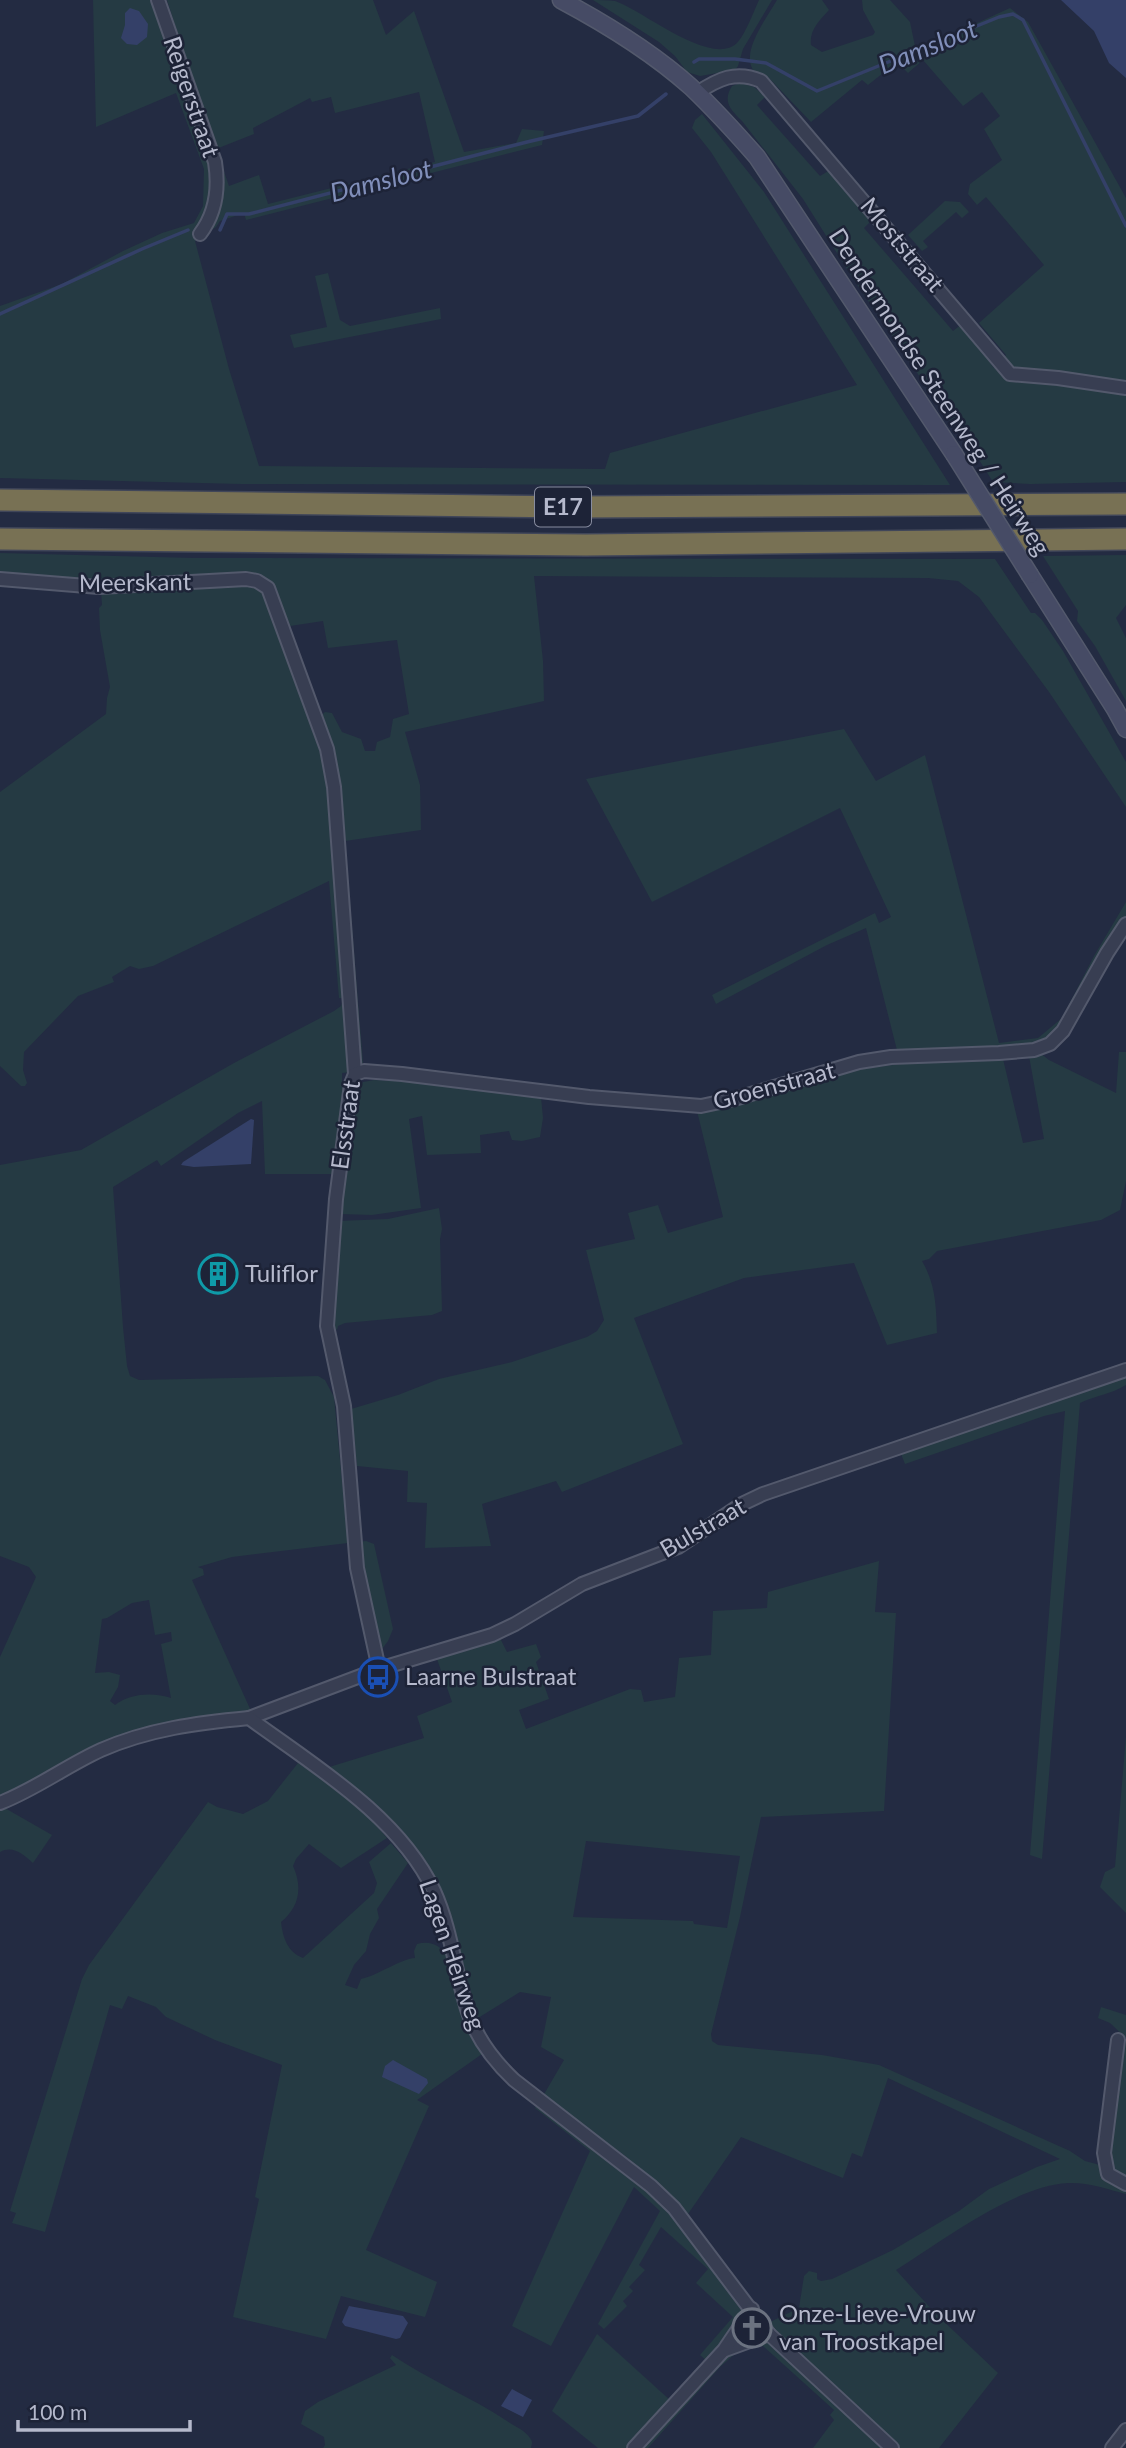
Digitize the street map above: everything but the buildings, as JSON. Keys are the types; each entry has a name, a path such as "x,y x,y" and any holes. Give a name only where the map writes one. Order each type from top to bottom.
{"highway":[{"name":"E17","path":"0,500 578,507 1126,503"},
{"name":"E17","path":"0,539 586,545 1126,539"}],"main road":[{"name":"Dendermondse Steenweg / Heirweg","path":"561,0 650,55 697,93 757,158 954,454 1126,729"}],"street":[{"name":"Reigerstraat","path":"158,0 215,162 217,177 214,207 210,222 200,234"},
{"name":"Moststraat","path":"697,93 715,81 733,75 750,76 761,81 1010,374 1126,388"},
{"name":"Meerskant","path":"0,579 99,587 246,579 257,581 268,588"},
{"name":"Elsstraat","path":"268,588 327,749 331,767 355,1074 351,1084 336,1199 327,1326 344,1406 357,1567 379,1669"},
{"name":"Groenstraat","path":"355,1074 364,1071 402,1074 589,1097 701,1106 734,1099 859,1062 891,1057 999,1054 1034,1050 1050,1044 1063,1031 1126,924"},
{"name":"Bulstraat","path":"249,1718 379,1669 492,1634 515,1624 582,1584 678,1548 742,1504 762,1494 1126,1370"},
{"path":"0,1803 99,1751 142,1734 197,1723 249,1718"},
{"name":"Lagen Heirweg","path":"249,1718 354,1795 420,1866 445,1920 469,2015 495,2062 513,2080 651,2186 674,2208 769,2334 892,2448"},
{"path":"1118,2040 1104,2153 1108,2174 1126,2184"},
{"path":"634,2448 724,2350 752,2309"},
{"path":"724,2350 769,2334"},
{"path":"1112,2448 1126,2430"}],"shaded area":[{"path":"93,0 154,0 194,85 167,0 373,0 386,35 414,11 464,152 516,143 522,129 544,131 542,145 246,220 244,213 220,221 216,227 195,241 229,369 259,466 605,469 610,453 857,385 711,152 692,128 695,120 702,114 764,192 950,485 241,484 0,478 0,306 62,284 123,251 162,233 194,223 203,206 204,169 176,93 96,127","holes":["419,92 435,162 268,204 259,175 229,186 216,149 254,134 253,128 310,98 312,102 331,97 335,113"]},
{"path":"593,0 615,1 694,43 725,49 740,39 759,0 772,0 743,49 735,70 700,76 687,72 675,56 659,42"},
{"path":"777,0 822,0 829,10 816,26 811,45 822,52 873,35 875,32 863,10 862,0 890,0 910,22 916,51 1010,8 1028,22 1126,198 1126,482 993,482 959,428 956,430 852,277 803,199 731,109 728,97 732,86 741,83 754,87 765,97 757,105 820,176 830,170 872,220 864,228 953,331 962,324 994,368 1006,355 979,323 1044,265 986,197 977,205 968,194 970,184 1002,160 984,129 1000,116 982,92 963,106 923,60 908,73 897,62 868,85 862,80 811,122 768,77 753,70 750,62 750,53 757,34"},
{"path":"945,201 960,202 969,212 962,218 956,212 923,241 928,247 922,251 908,235"},
{"path":"328,273 340,320 350,326 440,308 441,319 294,348 290,335 327,327 315,276"},
{"path":"0,553 194,558 995,559 1031,613 1035,613 1042,620 1063,651 1126,762 1126,807 1049,692 979,597 958,581 928,578 534,576 543,661 544,701 405,732 420,785 421,830 345,841 363,1063 357,1065 336,766 322,715 325,712 332,713 342,732 361,739 365,751 375,751 377,742 390,737 393,719 409,714 397,640 328,648 323,621 290,626 281,604 267,583 100,582 0,575"},
{"path":"1126,555 1126,605 1116,618 1126,638 1126,701 1095,646 1077,621 1078,611 1043,556"},
{"path":"248,584 257,588 264,594 316,733 325,768 351,1072 342,1073 342,1082 347,1083 333,1174 265,1174 262,1101 238,1113 161,1166 157,1160 113,1187 123,1327 130,1376 139,1380 318,1376 325,1380 334,1397 348,1543 232,1557 198,1567 203,1569 204,1575 192,1580 251,1711 178,1721 103,1742 0,1797 0,1657 36,1577 29,1567 0,1556 0,1165 81,1150 234,1063 334,1011 341,1006 344,998 339,998 329,881 153,966 139,969 130,966 112,977 114,982 78,996 24,1052 25,1086 21,1086 0,1066 0,792 106,714 110,687 100,630 101,590","holes":["149,1600 155,1635 171,1632 172,1641 161,1644 171,1698 142,1695 115,1705 110,1701 118,1687 120,1675 109,1672 95,1673 102,1619 132,1603"]},
{"path":"844,729 876,781 925,755 999,1043 1038,1038 1062,1018 1126,902 1126,918 1065,1023 1052,1037 1038,1044 898,1054 866,928 827,945 716,1004 712,995 875,913 879,923 891,917 840,808 652,902 586,779"},
{"path":"1119,1052 1126,1052 1126,1181 1120,1210 1101,1220 937,1251 929,1259 922,1261 933,1287 937,1333 887,1345 854,1263 744,1278 634,1318 683,1444 562,1492 556,1481 482,1504 491,1546 425,1548 427,1503 407,1502 408,1471 357,1466 351,1409 439,1379 512,1362 587,1337 597,1331 604,1320 586,1250 635,1239 628,1213 658,1205 668,1233 723,1217 697,1111 729,1107 821,1078 866,1069 911,1063 1003,1059 1023,1143 1044,1139 1029,1056 1040,1053 1116,1093"},
{"path":"374,1080 438,1083 541,1097 543,1118 540,1137 512,1140 509,1131 480,1135 481,1153 427,1155 422,1116 409,1119 421,1208 372,1215 340,1214 358,1088 363,1082"},
{"path":"439,1208 442,1229 442,1311 432,1315 345,1323 338,1326 337,1330 333,1326 338,1221 388,1219"},
{"path":"1126,1362 1126,1385 1080,1403 1042,1859 1030,1855 1065,1411 905,1464 901,1454 1092,1388 1116,1376 1112,1368"},
{"path":"357,1542 374,1544 393,1629 382,1649 378,1643"},
{"path":"879,1561 875,1612 896,1613 884,1811 761,1817 711,2034 712,2041 718,2045 822,2055 879,2065 1070,2151 1085,2161 1100,2165 1126,2187 1126,2194 1075,2183 1047,2186 1002,2204 896,2270 935,2313 998,2373 939,2448 899,2448 774,2334 768,2323 799,2308 804,2276 809,2271 817,2273 817,2279 821,2281 832,2279 893,2250 959,2211 989,2189 1060,2159 888,2078 862,2157 852,2153 843,2178 741,2137 688,2214 628,2158 543,2096 564,2060 541,2047 551,1997 520,1992 478,2018 455,1933 439,1888 326,1768 424,1738 417,1716 452,1702 437,1659 500,1638 507,1652 536,1644 541,1657 536,1662 549,1699 519,1710 526,1729 630,1689 641,1690 644,1702 675,1697 679,1658 711,1655 713,1611 767,1608 768,1592","holes":["586,1841 740,1856 727,1928 694,1924 693,1921 573,1917"]},
{"path":"1126,1736 1126,1913 1100,1887 1105,1872 1115,1867"},
{"path":"298,1763 346,1797 387,1838 341,1868 309,1844 293,1866 298,1882 298,1897 292,1910 281,1922 287,1944 303,1958 374,1893 377,1883 369,1862 391,1843 408,1863 377,1909 379,1918 370,1934 366,1951 354,1965 345,1985 357,1989 361,1979 415,1958 417,1944 434,1944 448,1956 467,2026 482,2054 417,2100 429,2106 366,2250 437,2282 425,2317 341,2296 326,2339 233,2317 259,2199 255,2197 282,2065 215,2040 166,2017 156,2007 128,1996 122,2009 110,2005 45,2232 12,2223 16,2213 10,2211 82,1979 89,1965 208,1802 243,1814 268,1801"},
{"path":"3,1807 52,1835 33,1863 14,1850 0,1852 0,1808"},
{"path":"1101,2007 1126,2015 1126,2038 1110,2023 1098,2018"},
{"path":"1126,2038 1126,2177 1114,2168 1109,2152"},
{"path":"538,2103 671,2212 744,2309 740,2323 707,2361 700,2355 733,2317 696,2283 708,2269 661,2227 639,2265 645,2270 629,2287 633,2291 623,2301 627,2306 604,2329 598,2324 660,2211 634,2187 551,2346 512,2326 590,2151 535,2108"},
{"path":"597,2334 671,2401 627,2448 598,2448 552,2411"},
{"path":"763,2341 771,2343 884,2448 813,2448 834,2420 830,2415 834,2410 763,2346 755,2346 736,2353 720,2367 648,2448 639,2448 725,2355"},
{"path":"392,2355 522,2430 532,2441 531,2448 323,2448 324,2437 301,2424 305,2411 318,2402 396,2365 390,2358"}],"water":[{"path":"1061,0 1126,0 1126,78 1109,63 1094,31"},
{"path":"130,8 139,11 148,24 147,37 137,45 127,44 121,38 125,13"},
{"path":"251,1119 254,1120 251,1164 194,1167 181,1165 183,1162"},
{"path":"393,2060 427,2079 428,2083 419,2094 382,2077 385,2066"},
{"path":"349,2306 403,2316 408,2323 400,2338 396,2339 345,2326 342,2322"},
{"path":"512,2389 532,2400 523,2417 501,2406"}],"waterway":[{"name":"Damsloot","path":"694,62 699,59 735,59 766,63 817,91 999,17 1013,14 1023,20 1126,226"},
{"name":"Damsloot","path":"220,230 227,214 249,214 638,116 666,94"},
{"name":"Damsloot","path":"0,314 188,230"}],"place":[{"name":"Tuliflor","path":"218,1274"},
{"name":"Laarne Bulstraat","path":"378,1677"},
{"name":"Onze-Lieve-Vrouw van Troostkapel","path":"752,2328"}]}
